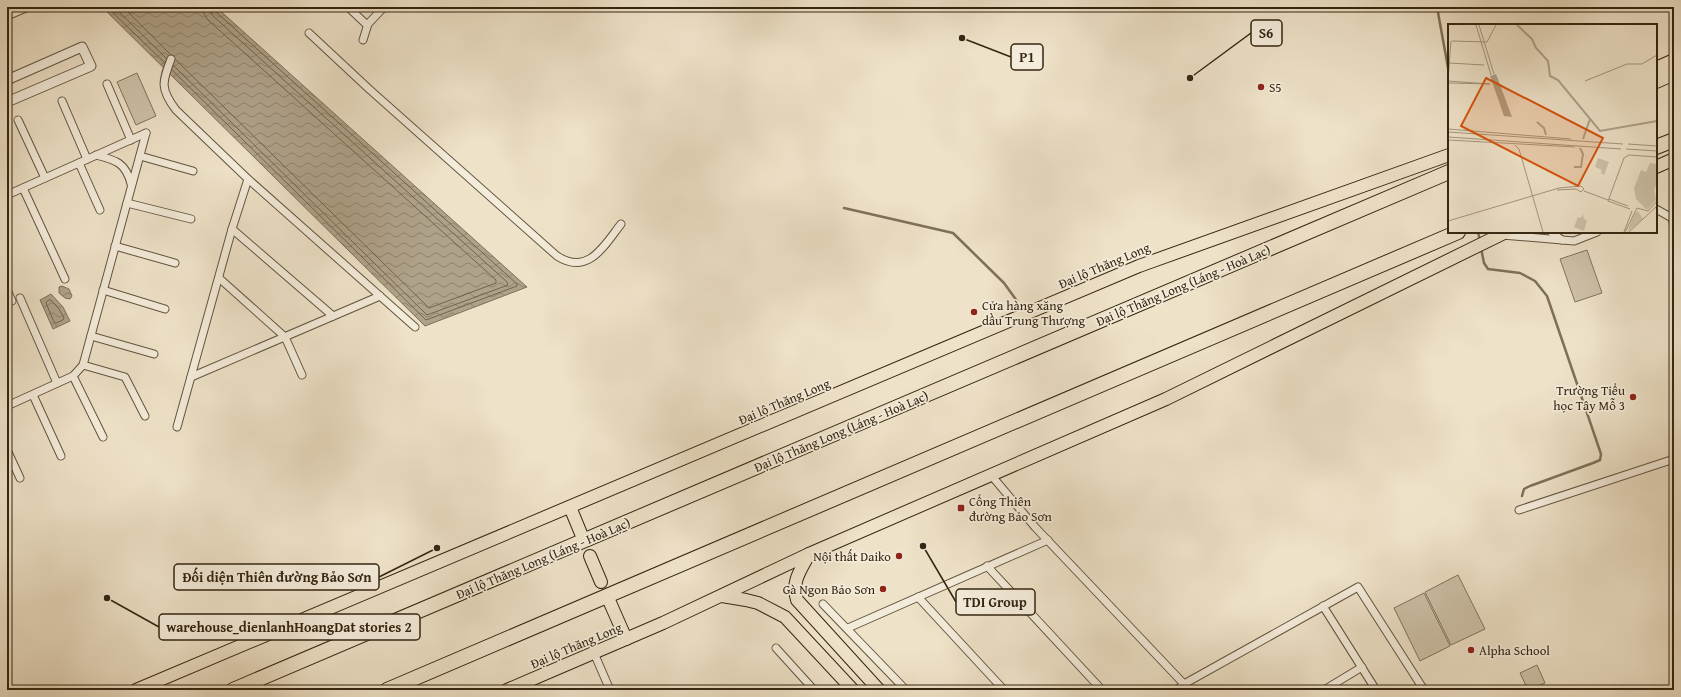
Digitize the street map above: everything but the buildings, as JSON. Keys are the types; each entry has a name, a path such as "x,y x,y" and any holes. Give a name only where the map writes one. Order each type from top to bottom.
{"highway":[{"path":"1657,81 1674,73"},
{"path":"1657,148 1674,140"},
{"name":"Đại lộ Thăng Long (Láng - Hoà Lạc)","path":"233,690 1448,172"},
{"path":"387,690 1456,233"}],"main road":[{"path":"1657,68 1674,60"},
{"name":"Đại lộ Thăng Long","path":"136,690 570,508 1150,261 1445,156"},
{"path":"1657,167 1674,159"},
{"name":"Đại lộ Thăng Long","path":"507,690 722,596 809,554 1166,399 1500,234"},
{"path":"570,508 582,536"},
{"path":"809,554 794,586 797,600 879,690"},
{"path":"590,556 601,582"},
{"path":"722,596 758,603 785,617 853,690"},
{"path":"608,598 626,638"}],"street":[{"path":"7,16 28,7"},
{"path":"348,7 367,25"},
{"path":"363,40 367,25 384,7"},
{"path":"309,33 380,99 557,256 567,262 580,263 597,254 621,224"},
{"path":"7,80 82,47 91,66 7,102"},
{"path":"171,59 164,78 164,91 167,98 176,110 248,179 415,327"},
{"path":"107,84 131,140"},
{"path":"62,102 87,159"},
{"path":"18,120 45,178"},
{"path":"7,195 146,133 83,365 73,376 7,406"},
{"path":"96,155 116,161 124,166 129,175 131,184 130,193"},
{"path":"140,156 193,171"},
{"path":"79,163 100,210"},
{"path":"177,427 232,229 248,179"},
{"path":"23,188 65,279"},
{"path":"127,203 191,219"},
{"path":"1657,210 1672,218 1674,226"},
{"path":"232,229 333,316"},
{"path":"1552,233 1564,241"},
{"path":"1500,234 1574,241 1594,233"},
{"path":"115,246 175,263"},
{"path":"219,278 285,337 302,375"},
{"path":"7,290 12,301"},
{"path":"103,290 165,309"},
{"path":"191,376 380,296"},
{"path":"20,298 57,383"},
{"path":"91,336 154,354"},
{"path":"83,365 125,377 145,416"},
{"path":"73,376 103,437"},
{"path":"33,395 61,456"},
{"path":"7,450 20,478"},
{"path":"1519,510 1674,459"},
{"path":"991,475 1048,540 1184,684"},
{"path":"848,628 1048,540"},
{"path":"987,566 1102,690"},
{"path":"1177,690 1184,684 1358,587 1424,690"},
{"path":"918,597 1004,690"},
{"path":"823,604 848,628 906,690"},
{"path":"1323,606 1376,690"},
{"path":"776,648 814,690"},
{"path":"594,653 610,690"},
{"path":"1324,690 1362,668"}],"shaded area":[{"path":"137,73 156,116 136,125 117,82"},
{"path":"1587,250 1602,293 1575,302 1560,259"},
{"path":"1458,575 1485,629 1451,645 1425,592"},
{"path":"1424,593 1450,646 1420,661 1394,608"},
{"path":"1537,665 1545,683 1528,690 1520,673"}],"water":[{"path":"102,7 216,7 527,287 425,326"},
{"path":"62,286 69,289 72,296 70,299 65,298 59,293 59,287"},
{"path":"51,294 63,307 70,321 53,329 40,300"}],"waterway":[{"path":"1437,7 1448,68"},
{"path":"844,208 953,233 1004,283 1017,301"},
{"path":"1478,233 1480,241"},
{"path":"1481,248 1484,263 1488,269 1520,273 1535,281 1547,296 1601,454 1600,460 1524,489 1522,496"}],"place":[{"name":"P1","path":"962,38"},
{"name":"S6","path":"1190,78"},
{"name":"S5","path":"1261,87"},
{"name":"Cửa hàng xăng dầu Trung Thượng","path":"974,312"},
{"name":"Trường Tiểu học Tây Mỗ 3","path":"1633,397"},
{"name":"Cổng Thiên đường Bảo Sơn","path":"961,508"},
{"name":"TDI Group","path":"923,546"},
{"name":"Đối diện Thiên đường Bảo Sơn","path":"437,548"},
{"name":"Nội thất Daiko","path":"899,556"},
{"name":"Gà Ngon Bảo Sơn","path":"883,589"},
{"name":"warehouse_dienlanhHoangDat stories 2","path":"107,598"},
{"name":"Alpha School","path":"1471,650"}]}
